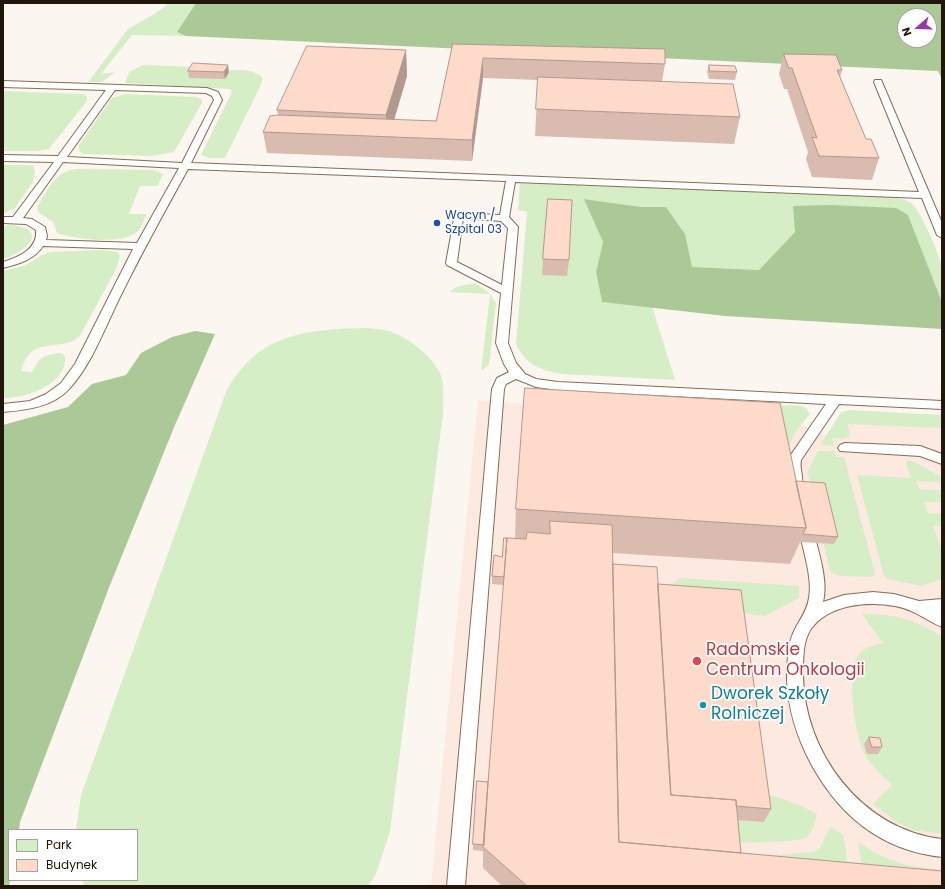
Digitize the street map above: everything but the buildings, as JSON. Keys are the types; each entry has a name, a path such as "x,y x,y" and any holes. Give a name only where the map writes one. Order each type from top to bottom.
{"lane":[{"path":"878,82 942,235"},
{"path":"3,84 207,91 215,94 218,100 185,166 140,246 80,366 65,386 50,397 32,405 3,408"},
{"path":"17,219 113,87"},
{"path":"3,158 61,159 185,166 925,195"},
{"path":"504,218 511,178"},
{"path":"507,292 451,263 459,215 504,218 513,227 507,292 502,343 507,360 515,374 526,380 540,384 558,386 942,405"},
{"path":"3,220 17,219 28,221 41,229 42,235 41,243 29,254 19,260 3,265"},
{"path":"41,243 140,246"},
{"path":"456,886 498,389 501,381 515,374"},
{"path":"798,496 793,472 795,459 835,400"},
{"path":"845,448 928,452 942,459"},
{"path":"801,510 816,578 818,597 810,620"},
{"path":"942,605 918,606 888,599 871,598 835,604 821,610 810,620 801,632 795,664 799,714 807,736 818,759 832,782 847,801 866,819 894,836 913,843 942,848"},
{"path":"918,606 942,620"}],"shaded area":[{"name":"Radomskie Centrum Onkologii","path":"478,400 800,424 826,436 839,417 942,423 942,886 431,886"}],"green space":[{"path":"169,3 196,3 177,32 186,36 132,35 101,74 115,72 102,82 88,82 128,29 156,13"},
{"path":"196,3 942,3 942,79 938,71 186,36 177,32"},
{"path":"143,65 193,67 229,72 230,70 243,70 256,73 263,78 225,158 209,158 201,155 232,92 230,89 125,83 129,72"},
{"path":"3,91 83,94 87,96 87,101 49,149 37,151 3,151"},
{"path":"125,94 196,97 202,99 202,103 174,152 152,156 84,154 79,151 79,145 112,98"},
{"path":"3,165 33,165 35,172 33,182 15,208 3,214"},
{"path":"70,170 154,170 163,174 158,186 140,186 129,214 147,214 138,231 131,236 111,240 87,239 57,233 53,222 38,212 37,207 53,182 58,177"},
{"path":"520,183 884,196 898,198 911,203 915,207 920,214 934,244 942,269 942,302 908,215 795,232 760,270 691,267 685,234 666,207 641,207 585,199 603,242 596,272 602,302 652,306 675,380 563,374 548,371 535,366 530,362 516,344 527,212 518,210"},
{"path":"584,199 641,207 666,207 685,234 692,267 759,270 795,232 793,206 830,205 896,208 908,215 942,302 942,329 725,316 602,302 596,272 603,242"},
{"path":"10,225 22,227 30,231 32,236 31,241 20,251 3,259 3,226"},
{"path":"100,250 118,252 120,256 116,269 80,336 70,342 46,346 34,350 29,354 21,371 32,372 40,359 43,357 61,353 65,356 64,366 60,375 53,382 33,393 12,398 3,398 3,271 26,265 50,252"},
{"path":"477,284 490,294 449,292 462,285"},
{"path":"490,294 496,303 489,365 481,371"},
{"path":"345,329 381,329 397,334 411,342 431,359 440,373 443,383 443,413 390,831 376,874 368,886 84,886 83,881 138,881 138,829 76,829 81,795 226,392 239,372 253,357 269,346 286,338 305,333"},
{"path":"195,331 215,334 175,425 110,585 20,822 19,829 8,829 8,881 10,881 9,886 3,886 3,425 68,407 92,384 126,375 141,353 172,337"},
{"path":"711,402 802,406 806,408 810,414 796,431 787,450"},
{"path":"849,410 942,415 942,428 848,424 850,436 844,439 832,438 834,446 820,445 841,412"},
{"path":"818,451 834,451 836,457 844,457 875,573 873,577 840,576 830,572 808,475 808,471"},
{"path":"908,460 913,461 942,477 942,482 916,481 919,489 942,490 942,502 924,502 928,513 942,514 942,526 933,526 942,550 942,579 921,586 888,579 884,576 857,475 911,478 906,463"},
{"path":"680,578 799,586 799,598 765,616 741,613 673,600 672,584"},
{"path":"862,614 894,616 924,626 942,637 942,834 913,830 898,823 873,804 892,785 881,775 865,755 861,746 855,720 852,689 855,663 859,654 864,650 883,643"},
{"path":"760,793 789,801 817,814 814,826 809,835 802,839 793,840 729,843 726,818"},
{"path":"830,827 843,834 851,885 730,859 814,852 820,848"},
{"path":"858,842 877,854 895,862 937,869 941,886 865,886"}],"place":[{"name":"Wacyn / Szpital 03","path":"437,223"},
{"name":"Radomskie Centrum Onkologii","path":"697,661"},
{"name":"Dworek Szkoły Rolniczej","path":"703,705"}]}
